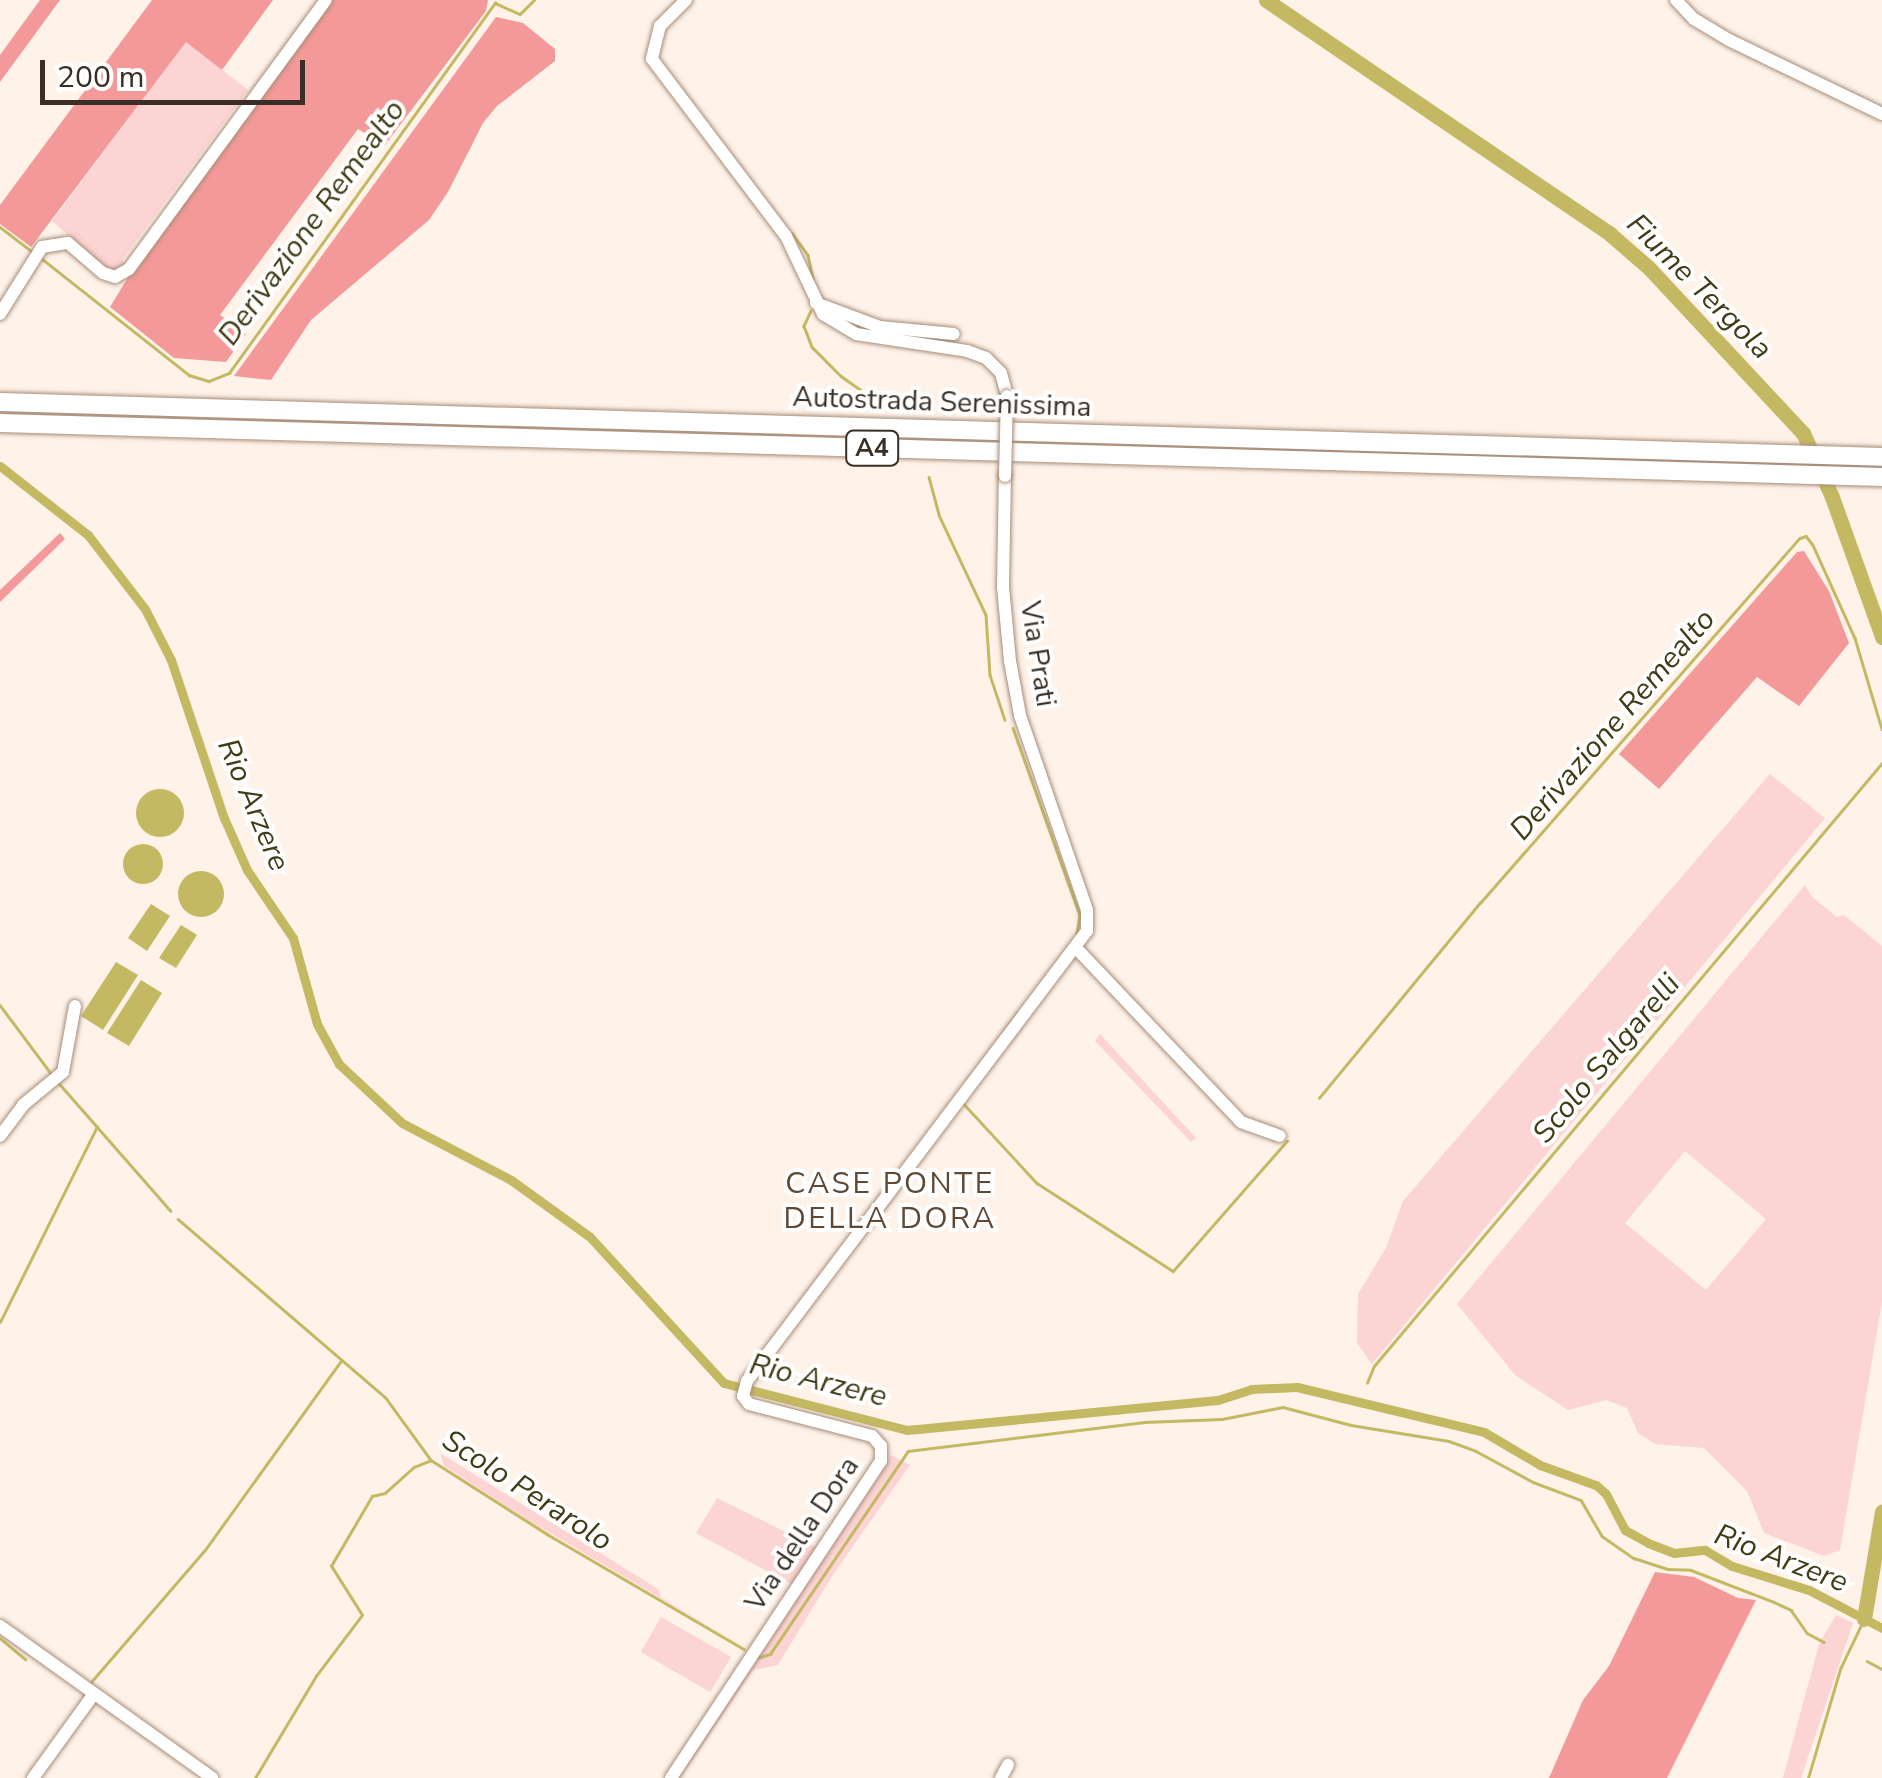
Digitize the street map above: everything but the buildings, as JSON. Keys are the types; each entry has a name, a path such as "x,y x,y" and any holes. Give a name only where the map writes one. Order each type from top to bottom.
{"highway":[{"name":"Autostrada Serenissima","path":"0,402 1875,457"},
{"name":"Autostrada Serenissima","path":"0,423 1882,477"}],"street":[{"path":"0,314 42,247 68,243 103,273 115,277 129,270 326,0"},
{"path":"686,0 660,26 652,59 786,236 808,276 816,304 880,327 954,334"},
{"path":"1676,0 1694,19 1729,40 1882,114"},
{"name":"Via Prati","path":"816,304 836,326 856,334 968,350 986,358 1001,373 1007,396 1003,587 1010,661 1020,715 1088,916 1078,949"},
{"path":"1078,949 1241,1122 1280,1136"},
{"name":"Via della Dora","path":"670,1778 880,1461 881,1446 872,1436 753,1406 744,1391 1078,949"},
{"path":"0,1136 22,1105 63,1072 75,1006"},
{"path":"0,1626 212,1778"},
{"path":"33,1778 94,1695"},
{"path":"1001,1778 1008,1765"}],"shaded area":[{"path":"40,0 60,0 0,82 0,55"},
{"path":"152,0 273,0 222,70 186,42 31,247 0,224 0,205"},
{"path":"330,0 488,0 486,11 385,145 358,129 220,315 246,334 226,362 174,358 110,307"},
{"path":"496,17 523,23 555,49 555,61 497,106 483,123 429,220 311,320 271,380 234,376"},
{"path":"186,41 248,90 122,260 125,265 118,270 106,268 52,221"},
{"path":"60,533 65,539 0,602 0,590"},
{"path":"1804,551 1829,591 1849,643 1799,706 1757,677 1659,789 1619,754 1797,552"},
{"path":"1770,774 1825,818 1372,1364 1357,1343 1358,1294 1386,1248 1403,1201"},
{"path":"160,789 177,796 184,813 177,830 160,837 143,830 136,813 143,796"},
{"path":"143,844 157,850 163,864 157,878 143,884 129,878 123,864 129,850"},
{"path":"201,871 218,877 224,894 218,911 201,917 184,911 178,894 184,877"},
{"path":"1805,885 1812,897 1837,917 1844,915 1882,946 1882,1302 1840,1550 1824,1556 1764,1533 1747,1491 1704,1448 1655,1444 1638,1433 1627,1408 1606,1400 1568,1410 1515,1375 1457,1304","holes":["1685,1151 1766,1219 1706,1290 1625,1223"]},
{"path":"151,904 170,916 147,951 128,938"},
{"path":"181,925 197,935 176,968 159,958"},
{"path":"116,962 138,975 103,1030 81,1016"},
{"path":"141,980 162,993 129,1046 107,1033"},
{"path":"1100,1034 1196,1138 1191,1142 1095,1041"},
{"path":"440,1453 747,1649 526,1519 444,1466"},
{"path":"891,1455 910,1465 832,1576 778,1665 753,1670 680,1778 675,1778"},
{"path":"717,1498 818,1548 793,1585 696,1533"},
{"path":"1655,1572 1694,1577 1738,1598 1756,1600 1667,1778 1549,1778 1583,1700 1609,1666"},
{"path":"1836,1615 1853,1623 1801,1778 1783,1778 1819,1644"},
{"path":"661,1617 731,1657 710,1692 641,1652"}],"waterway":[{"name":"Derivazione Remealto","path":"41,258 189,375 209,381 229,373 495,3 520,14 534,0"},
{"name":"Fiume Tergola","path":"1266,0 1610,234 1649,268 1803,433 1832,497 1882,637"},
{"name":"Derivazione Remealto","path":"0,227 34,253"},
{"name":"Derivazione Remealto","path":"792,233 808,255 813,279"},
{"name":"Derivazione Remealto","path":"811,311 804,326 812,347 841,376 885,407"},
{"name":"Rio Arzere","path":"0,466 88,535 145,609 171,660 224,818 247,870 293,938 317,1024 339,1064 402,1123 511,1180 590,1237 724,1383 907,1430 1218,1400 1251,1389 1297,1387 1484,1432 1540,1465 1596,1485 1606,1494 1625,1530 1648,1543 1674,1553 1705,1550 1732,1566 1809,1590 1882,1628"},
{"name":"Derivazione Remealto","path":"929,477 939,515 986,615 990,675 1005,720"},
{"name":"Derivazione Remealto","path":"1319,1098 1480,903 1800,538 1806,536 1813,545 1855,638 1882,729"},
{"name":"Derivazione Remealto","path":"1013,728 1080,915 1077,934"},
{"name":"Scolo Salgarelli","path":"1367,1383 1374,1366 1882,763"},
{"name":"Scolo Perarolo","path":"0,1005 53,1076"},
{"name":"Derivazione Remealto","path":"957,1096 1018,1012"},
{"name":"Scolo Perarolo","path":"58,1082 171,1211"},
{"name":"Derivazione Remealto","path":"964,1104 1037,1183 1173,1271 1287,1141"},
{"path":"0,1322 97,1127"},
{"name":"Scolo Perarolo","path":"178,1219 386,1398 431,1460 547,1534 744,1649"},
{"path":"91,1682 205,1550 341,1361"},
{"name":"Scolo Perarolo","path":"757,1658 770,1654 908,1451 1144,1422 1222,1419 1283,1407 1351,1425 1449,1441 1476,1451 1533,1482 1581,1500 1602,1536 1634,1558 1667,1569 1691,1570 1774,1602 1791,1610 1807,1633 1824,1642"},
{"path":"255,1778 316,1676 362,1615 331,1566 372,1496 385,1493 414,1467 431,1460"},
{"name":"Fiume Tergola","path":"1864,1619 1882,1511"},
{"path":"1808,1778 1840,1669 1864,1619"},
{"path":"0,1638 25,1659"},
{"path":"1867,1661 1882,1669"}],"district":[{"name":"CASE PONTE DELLA DORA","path":"890,1201"}]}
